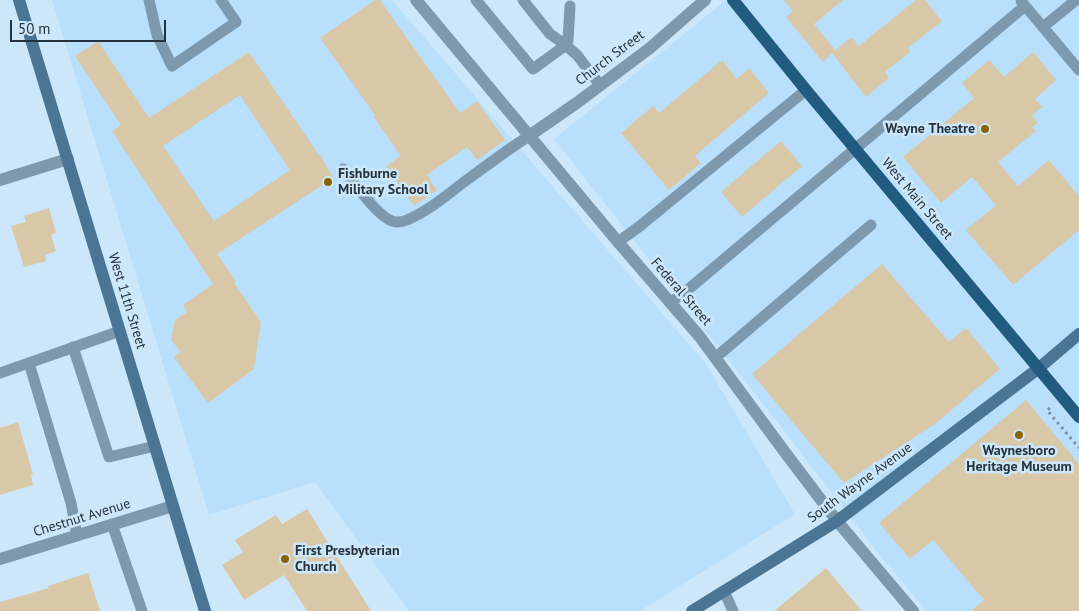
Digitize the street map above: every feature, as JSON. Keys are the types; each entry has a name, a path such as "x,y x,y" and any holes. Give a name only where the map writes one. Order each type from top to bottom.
{"main road":[{"name":"West Main Street","path":"733,0 1079,417"}],"street":[{"name":"West 11th Street","path":"19,0 205,611"},
{"name":"Federal Street","path":"416,0 700,337 837,521 913,611"},
{"name":"Church Street","path":"529,136 650,48 705,0"},
{"path":"0,180 68,159"},
{"name":"South Wayne Avenue","path":"692,611 837,521 1038,368 1079,334"},
{"name":"Chestnut Avenue","path":"0,559 173,506"}],"lane":[{"path":"149,0 157,35 172,66 236,22 221,0"},
{"path":"476,0 532,69 566,45 568,41 570,6"},
{"path":"524,0 550,34 577,55 600,85"},
{"path":"1043,27 1076,0"},
{"path":"670,303 855,148 1022,3 1079,70"},
{"path":"618,242 806,90"},
{"path":"343,169 380,215 392,221 405,221 424,211 529,136"},
{"path":"715,358 871,225"},
{"path":"0,372 120,331"},
{"path":"73,348 109,457 155,446"},
{"path":"29,363 71,503 77,535"},
{"path":"112,524 142,611"},
{"path":"724,591 733,611"}],"shaded area":[{"name":"Fishburne Military School","path":"52,0 392,0 706,364 795,514 640,611 409,611 315,482 209,515"},
{"path":"726,0 1079,0 1079,611 927,611 885,562 554,139"}],"building":[{"name":"Fishburne Military School","path":"375,0 380,0 460,113 477,101 505,140 477,160 467,147 427,175 437,190 414,206 386,166 401,156 373,116 375,115 320,38"},
{"path":"784,0 843,0 814,24 835,50 823,62 786,17 793,11"},
{"path":"916,0 925,0 942,21 908,48 910,52 885,72 889,78 866,97 832,53 852,37 859,46"},
{"name":"Fishburne Military School","path":"98,41 149,118 249,52 320,154 333,178 217,254 261,322 254,369 208,403 174,357 181,352 171,340 175,320 187,312 183,305 213,284 112,131 121,125 75,56","holes":["240,95 290,170 214,221 163,146"]},
{"path":"1033,52 1056,80 1035,99 1042,107 1032,116 1038,123 1032,127 1036,131 998,162 1018,186 1049,160 1079,196 1079,230 1013,285 966,230 996,205 972,177 941,203 903,157 974,98 962,83 989,60 1004,77"},
{"path":"722,60 737,79 749,68 769,93 695,156 701,163 669,190 621,133 653,106 659,113"},
{"path":"781,141 802,166 742,217 721,192"},
{"path":"49,208 56,233 51,235 56,251 45,255 46,261 24,267 11,226 26,222 24,216"},
{"path":"882,264 949,342 966,328 1000,369 935,424 844,483 752,374"},
{"path":"1026,400 1079,464 1079,611 971,611 984,600 933,540 910,559 879,523"},
{"path":"18,422 33,474 31,475 33,485 0,495 0,428"},
{"name":"First Presbyterian Church","path":"307,509 371,611 307,611 284,575 244,600 222,565 243,552 235,540 276,515 282,524"},
{"path":"826,568 862,611 774,611"},
{"path":"88,573 100,611 0,611 0,602 49,588 48,586"}],"place":[{"name":"Wayne Theatre","path":"985,129"},
{"name":"Fishburne Military School","path":"328,182"},
{"name":"Waynesboro Heritage Museum","path":"1019,435"},
{"name":"First Presbyterian Church","path":"285,559"}]}
